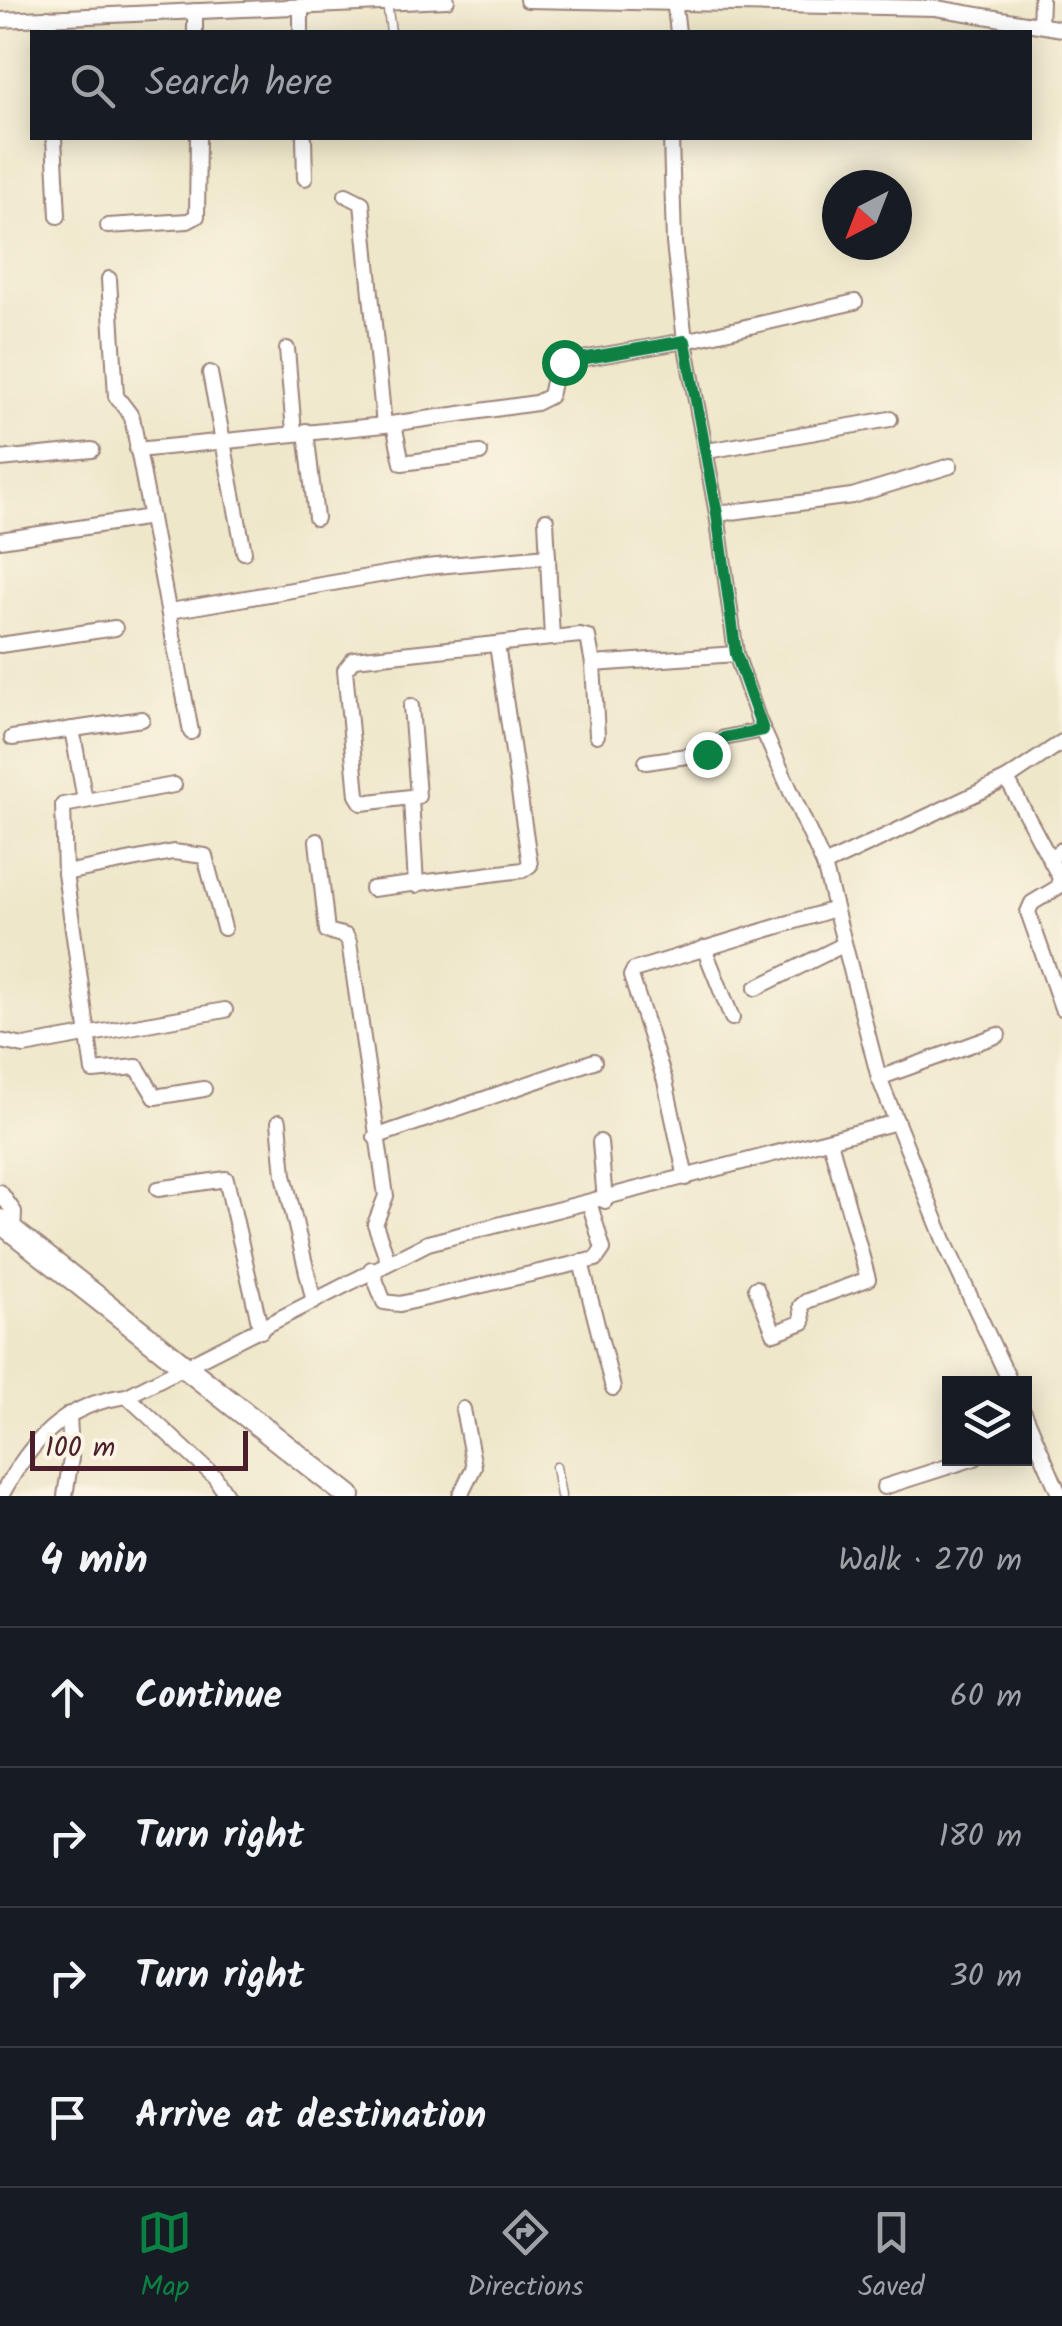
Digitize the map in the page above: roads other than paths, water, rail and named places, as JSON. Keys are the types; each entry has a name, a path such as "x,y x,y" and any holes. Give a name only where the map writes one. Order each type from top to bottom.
{"highway":[{"path":"6,1226 349,1496"}],"street":[{"path":"0,20 48,25 122,6 195,11 447,0"},
{"path":"527,0 857,3 936,8 1062,28"},
{"path":"1040,25 1041,0"},
{"path":"674,1 678,30"},
{"path":"301,8 302,30"},
{"path":"195,11 195,30"},
{"path":"54,140 58,216"},
{"path":"108,226 188,221 197,216 198,140"},
{"path":"304,140 305,178"},
{"path":"671,140 674,243 685,341 717,514 736,654 763,730 824,865 879,1078 946,1245 1007,1376"},
{"path":"346,195 362,203 389,424 402,463 480,453"},
{"path":"109,278 116,396 132,416 191,732"},
{"path":"137,450 389,424 536,403 550,396 560,364 685,341 855,302"},
{"path":"288,348 316,518"},
{"path":"210,373 244,552"},
{"path":"706,450 890,419"},
{"path":"0,459 92,450"},
{"path":"717,514 852,496 950,466"},
{"path":"0,540 151,517"},
{"path":"546,520 552,638"},
{"path":"170,611 426,567 548,556"},
{"path":"0,645 115,628"},
{"path":"411,706 419,793 410,799 367,804 358,800 345,665 354,659 588,637 597,734"},
{"path":"372,889 523,870 530,865 497,645"},
{"path":"593,664 736,654"},
{"path":"12,738 142,719"},
{"path":"72,729 85,800"},
{"path":"646,762 707,754 724,738 763,730"},
{"path":"824,865 1007,779 1062,742"},
{"path":"1007,779 1056,854 1060,884 1032,903 1028,912 1062,1008"},
{"path":"174,784 61,808 65,873 96,1073 137,1067 154,1097 204,1089"},
{"path":"410,799 416,885"},
{"path":"317,841 327,932 346,936 349,942 386,1196 375,1224 388,1261"},
{"path":"65,873 173,852 205,856 224,928"},
{"path":"686,1178 665,1081 631,976 639,966 834,908"},
{"path":"756,988 843,945"},
{"path":"704,948 732,1018"},
{"path":"0,1041 24,1046 224,1010"},
{"path":"879,1078 998,1035"},
{"path":"375,1137 594,1061"},
{"path":"279,1122 284,1175 314,1302"},
{"path":"1,1496 36,1438 69,1414 92,1403 127,1396 261,1331 388,1261 486,1226 597,1203 897,1122"},
{"path":"756,1288 774,1333 804,1320 802,1303 868,1279 830,1141"},
{"path":"371,1269 379,1296 384,1302 400,1304 596,1259 603,1250 597,1203 600,1142"},
{"path":"158,1188 226,1179 261,1331"},
{"path":"0,1192 14,1212 6,1226"},
{"path":"582,1262 613,1388"},
{"path":"127,1396 195,1456 227,1496"},
{"path":"460,1496 474,1467 463,1409"},
{"path":"65,1496 72,1458 69,1414"},
{"path":"1032,1445 1060,1496"},
{"path":"884,1487 950,1466"}],"lane":[{"path":"388,3 391,30"},
{"path":"556,1467 561,1496"}]}
